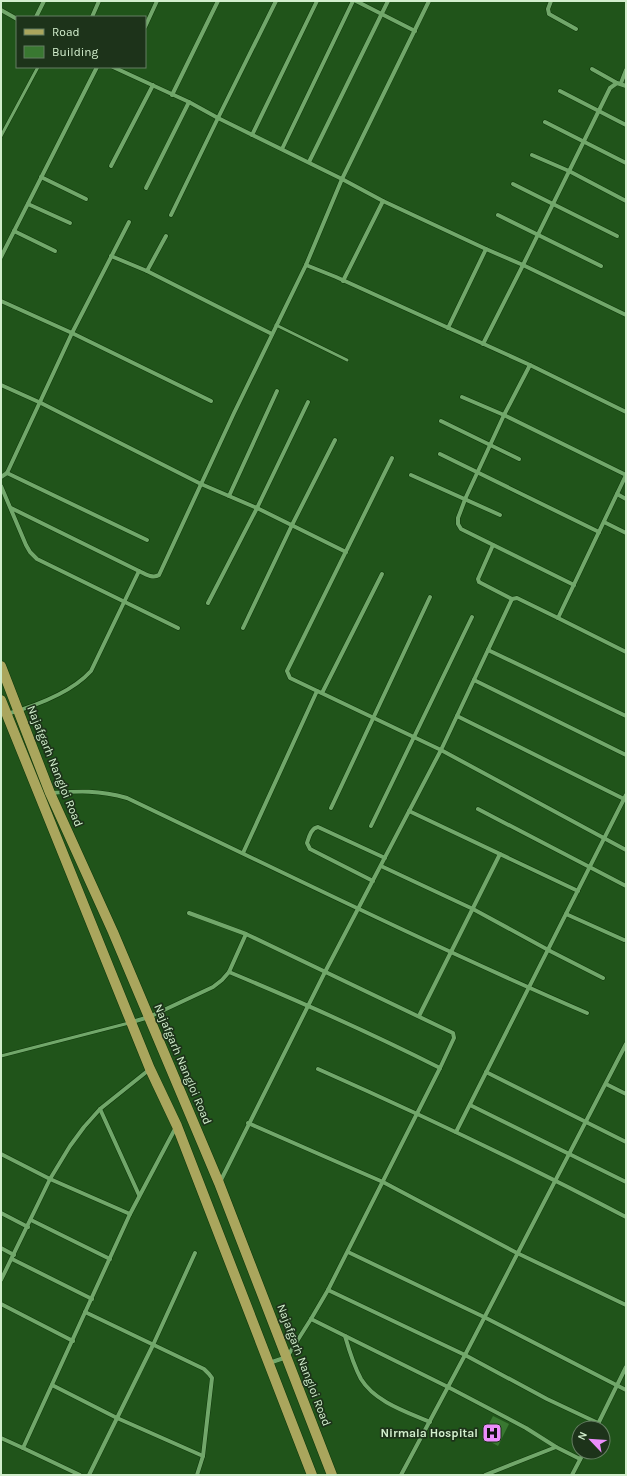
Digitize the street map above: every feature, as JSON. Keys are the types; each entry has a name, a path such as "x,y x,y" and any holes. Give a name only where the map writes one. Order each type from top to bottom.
{"main road":[{"name":"Najafgarh Nangloi Road","path":"1,666 50,793 113,932 220,1183 332,1475"},
{"path":"1,700 150,1069 177,1126 312,1475"}],"street":[{"path":"36,16 44,1"},
{"path":"92,16 99,1"},
{"path":"146,25 158,1"},
{"path":"172,95 218,1"},
{"path":"172,215 276,1"},
{"path":"252,134 317,1"},
{"path":"282,149 353,1"},
{"path":"356,1 415,30"},
{"path":"309,162 388,1"},
{"path":"11,508 139,571 153,577 160,575 201,484 306,265 342,179 429,1"},
{"path":"551,1 548,9 549,14 576,29"},
{"path":"1,10 16,18"},
{"path":"1,257 96,68"},
{"path":"114,68 189,102 383,201 523,265 626,315"},
{"path":"123,72 125,68"},
{"path":"592,69 626,86"},
{"path":"619,83 626,70"},
{"path":"483,344 610,88 613,84 619,83"},
{"path":"111,166 152,86"},
{"path":"560,91 626,125"},
{"path":"146,188 189,102"},
{"path":"545,122 626,163"},
{"path":"532,155 569,171 626,200"},
{"path":"41,177 86,199"},
{"path":"513,184 617,236"},
{"path":"343,281 383,201"},
{"path":"28,204 70,223"},
{"path":"498,215 601,266"},
{"path":"1,477 7,473 41,403 72,333 129,222"},
{"path":"14,231 55,251"},
{"path":"147,271 166,236"},
{"path":"448,328 486,249"},
{"path":"112,256 147,271 272,334"},
{"path":"306,265 530,365 626,412"},
{"path":"1,301 72,333 211,401"},
{"path":"530,365 477,473 458,518 458,524 461,529 574,585"},
{"path":"1,385 41,403 201,484 257,508 346,552"},
{"path":"229,496 277,391"},
{"path":"462,397 626,475 558,618"},
{"path":"208,603 257,508 308,402"},
{"path":"441,421 491,444 519,459"},
{"path":"243,628 292,525 335,440"},
{"path":"440,454 599,532"},
{"path":"392,458 287,671 287,675 290,678 441,750 626,850"},
{"path":"7,473 148,540"},
{"path":"411,475 500,515"},
{"path":"1,486 26,545 37,559 178,628"},
{"path":"617,494 626,500"},
{"path":"604,522 626,533"},
{"path":"493,545 478,581 512,599 517,598 626,652"},
{"path":"7,714 57,695 84,679 91,670 139,571"},
{"path":"322,693 382,574"},
{"path":"331,808 430,597"},
{"path":"220,1183 248,1123 325,972 441,750 512,599"},
{"path":"371,826 472,617"},
{"path":"488,650 626,716"},
{"path":"474,680 626,755"},
{"path":"243,853 317,691"},
{"path":"456,1132 625,798 457,716"},
{"path":"50,793 91,791 110,793 127,798 358,909 529,988 587,1013"},
{"path":"478,809 590,867 613,881 626,886"},
{"path":"409,810 578,891"},
{"path":"373,881 310,849 307,843 311,831 318,827 385,858"},
{"path":"419,1016 500,854"},
{"path":"381,866 473,909 603,978"},
{"path":"189,913 246,934 453,1032 454,1038 440,1068 328,1290 286,1357 269,1363"},
{"path":"566,914 624,940"},
{"path":"131,1022 149,1017 213,987 229,972 246,934"},
{"path":"229,972 309,1005 404,1049 440,1068"},
{"path":"401,1475 465,1355 626,1044"},
{"path":"1,1279 32,1220 50,1179 70,1146 100,1109 150,1069"},
{"path":"318,1069 418,1113 555,1180 626,1217"},
{"path":"486,1072 626,1142"},
{"path":"606,1084 626,1094"},
{"path":"470,1105 626,1182"},
{"path":"100,1109 139,1195"},
{"path":"248,1123 383,1182 518,1253 626,1305"},
{"path":"23,1448 139,1195 177,1126"},
{"path":"1,1154 50,1179 130,1214"},
{"path":"1,1213 28,1227"},
{"path":"32,1220 110,1259"},
{"path":"1,1248 13,1257 92,1299"},
{"path":"348,1252 484,1317 626,1390"},
{"path":"89,1475 153,1345 195,1253"},
{"path":"328,1290 465,1355 586,1420"},
{"path":"1,1304 73,1341"},
{"path":"86,1312 204,1369 212,1378 203,1456 197,1475"},
{"path":"311,1319 448,1387 526,1428 571,1454"},
{"path":"345,1336 361,1379 368,1389 397,1408 430,1422"},
{"path":"600,1420 626,1367"},
{"path":"52,1386 118,1418 203,1456"},
{"path":"1,1438 80,1475"},
{"path":"485,1475 556,1447"},
{"path":"572,1475 580,1460"}],"lane":[{"path":"1,136 37,68"},
{"path":"276,325 347,360"},
{"path":"1,1056 131,1022"}],"building":[{"path":"493,1416 509,1424 498,1446 482,1437"}],"place":[{"name":"Nirmala Hospital","path":"492,1433"}]}
